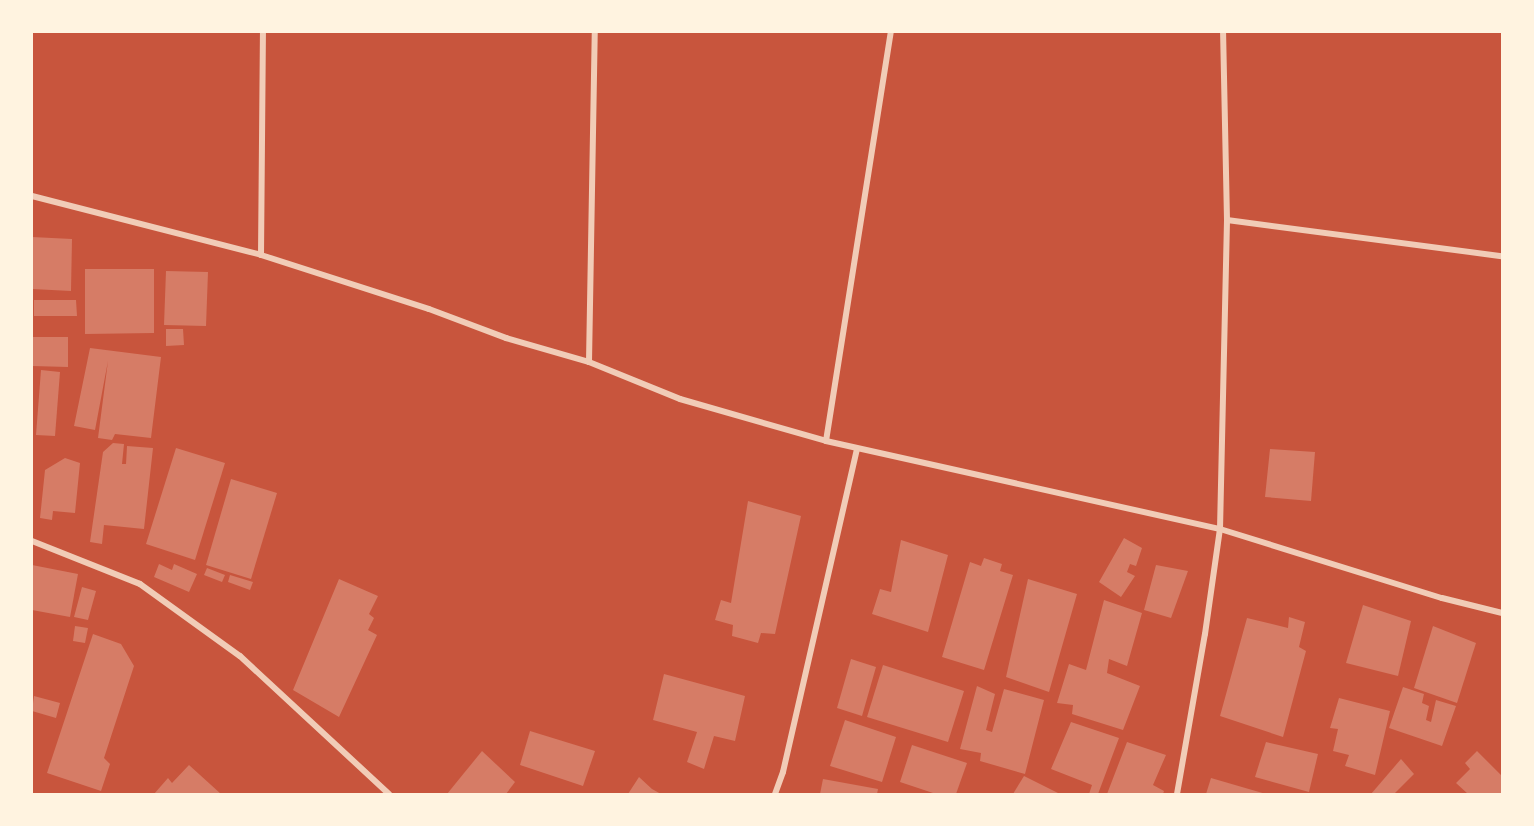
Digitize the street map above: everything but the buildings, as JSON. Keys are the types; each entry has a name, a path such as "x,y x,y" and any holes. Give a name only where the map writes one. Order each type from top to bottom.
{"street":[{"path":"261,255 263,32"},
{"path":"589,362 595,32"},
{"path":"826,441 891,32"},
{"path":"1177,795 1205,634 1220,530 1227,220 1223,32"},
{"path":"32,196 261,255 429,309 506,338 589,362 680,399 826,441 1220,530 1442,598 1503,613"},
{"path":"1227,220 1503,256"},
{"path":"775,795 783,772 857,449"},
{"path":"32,541 140,584 240,656 389,795"}]}
